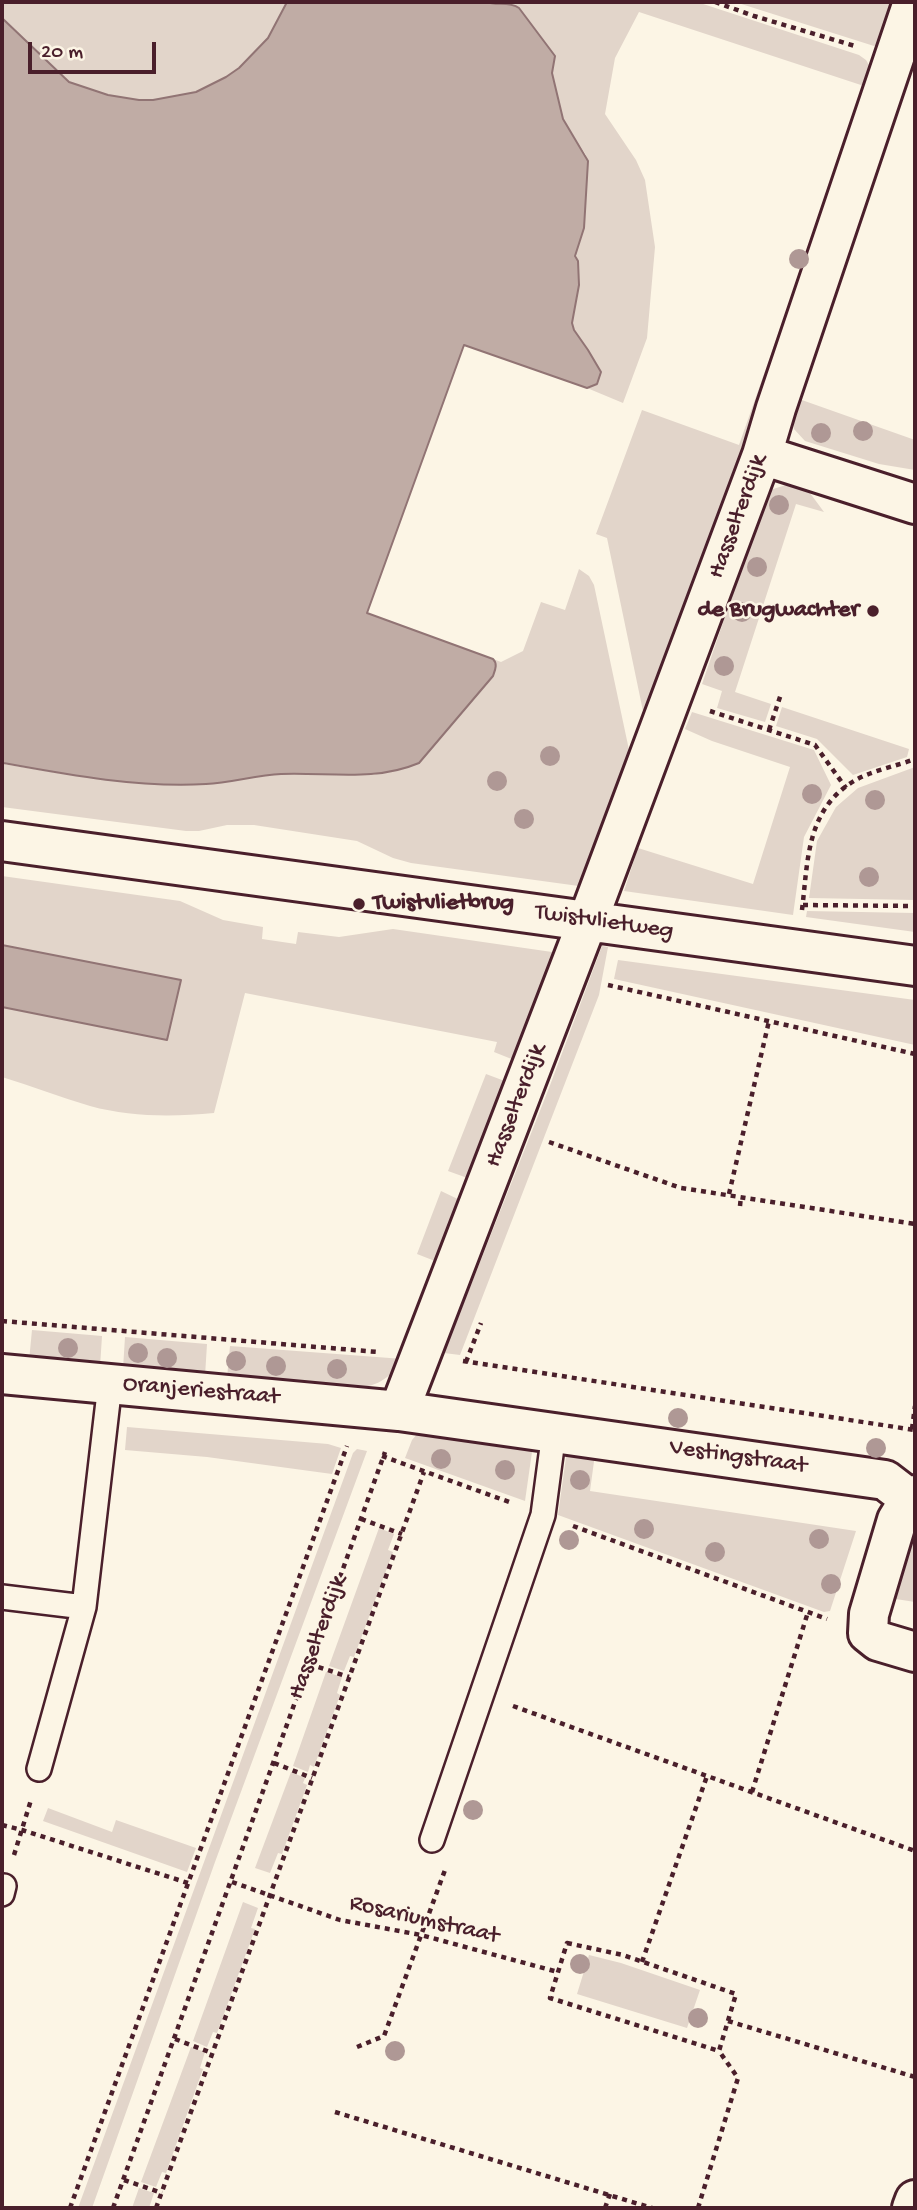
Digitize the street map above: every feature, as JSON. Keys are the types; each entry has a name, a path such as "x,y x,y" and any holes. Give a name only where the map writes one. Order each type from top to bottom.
{"street":[{"name":"Hasselterdijk","path":"399,1411 589,920 762,455 913,2"},
{"path":"762,455 915,504"},
{"name":"Twistvlietweg","path":"2,841 915,966"},
{"name":"Oranjeriestraat","path":"2,1374 399,1411"},
{"name":"Vestingstraat","path":"399,1411 885,1480 912,1497"},
{"path":"912,1497 897,1520 869,1614 868,1633 878,1641 915,1652"},
{"path":"912,2208 915,2200"}],"lane":[{"path":"39,1769 84,1607 110,1384"},
{"path":"432,1840 543,1515 554,1432"},
{"path":"2,1597 84,1607"}],"path":[{"path":"715,2 895,57"},
{"path":"769,730 781,694"},
{"path":"671,699 815,745 846,788"},
{"path":"915,759 855,781 829,800 810,839 803,905 915,906"},
{"path":"608,985 915,1054"},
{"path":"729,1194 769,1021"},
{"path":"548,1142 681,1188 915,1224"},
{"path":"740,1206 741,1196"},
{"path":"912,1429 915,1406"},
{"name":"Hasselterdijk","path":"113,2208 399,1411"},
{"name":"Hasselterdijk","path":"70,2208 348,1442"},
{"path":"376,1453 808,1612 752,1792"},
{"name":"Hasselterdijk","path":"156,2208 424,1472"},
{"path":"361,1519 402,1534"},
{"path":"309,1664 349,1677"},
{"path":"482,1696 915,1851"},
{"path":"274,1763 312,1778"},
{"path":"3,1890 39,1769"},
{"path":"642,1962 707,1776"},
{"path":"2,1825 188,1883"},
{"path":"357,2047 384,2036 448,1863 432,1840"},
{"name":"Rosariumstraat","path":"232,1882 340,1920 421,1935 558,1972"},
{"path":"698,2208 738,2078 719,2051 550,1998 567,1943 623,1955 736,1994 719,2051"},
{"path":"728,2021 915,2077"},
{"path":"175,2039 212,2053"},
{"path":"335,2112 652,2208"},
{"path":"124,2180 162,2193"},
{"path":"605,2208 610,2194"}],"shaded area":[{"path":"2,2 287,2 268,38 239,68 226,77 196,92 139,100 108,95 69,82 2,18"},
{"path":"287,2 486,2 519,8 555,56 552,73 563,119 588,161 584,228 575,256 578,261 579,285 572,323 601,372 597,384 587,388 464,345 367,613 493,659 496,665 493,676 419,763 402,769 351,775 281,774 181,785 104,780 3,763 2,18 69,82 108,95 153,100 196,92 239,68 268,38"},
{"path":"486,2 697,2 859,55 872,70 867,87 639,12 615,58 605,114 636,160 645,180 655,247 647,338 623,403 587,388 592,387 601,372 572,323 579,285 576,252 584,228 588,166 586,155 563,119 552,73 555,56 507,4"},
{"path":"735,2 894,2 881,44 874,46"},
{"path":"789,303 794,305 650,718 644,716 607,538 596,534 642,410 739,445"},
{"path":"799,399 915,440 915,470 879,464 805,441 794,429 793,417"},
{"path":"786,485 807,489 824,512 796,504 735,692 771,704 765,722 717,708 722,691 702,684 767,494"},
{"path":"579,569 589,576 594,585 632,764 586,887 411,863 393,858 357,841 254,825 227,825 186,831 2,807 2,761 3,764 58,773 138,783 206,784 280,774 374,775 426,755 495,661 493,659 501,662 523,651 541,602 565,610"},
{"path":"782,707 909,749 907,757 853,775 817,739 776,726"},
{"path":"692,712 814,750 831,785 804,837 793,915 624,891 638,848 753,884 790,767 685,729"},
{"path":"915,767 915,900 809,898 817,841 836,807 858,788"},
{"path":"2,876 180,901 223,920 263,927 262,939 296,944 298,932 339,937 393,929 559,953 519,1062 494,1052 497,1042 245,993 214,1113 167,1115 120,1112 90,1106 2,1077 2,1007 167,1040 180,981 2,945"},
{"path":"807,911 915,913 915,932 806,917"},
{"path":"2,945 181,980 167,1040 2,1007"},
{"path":"602,946 608,947 599,995 460,1355 444,1353 549,1088"},
{"path":"618,960 915,1000 915,1045 614,979"},
{"path":"486,1074 510,1083 473,1180 448,1171"},
{"path":"441,1191 464,1202 440,1263 417,1254"},
{"path":"32,1330 102,1336 100,1367 29,1361"},
{"path":"125,1337 207,1344 205,1376 123,1369"},
{"path":"230,1346 403,1359 393,1372 381,1381 352,1388 227,1378"},
{"path":"127,1427 328,1444 341,1448 332,1474 207,1457 125,1450"},
{"path":"418,1433 533,1445 525,1501 405,1458"},
{"path":"357,1449 367,1451 215,1862 92,2208 78,2208 353,1453"},
{"path":"567,1450 595,1454 590,1491 856,1531 830,1611 824,1612 558,1515"},
{"path":"379,1528 394,1534 388,1550 393,1552 354,1657 350,1656 344,1671 329,1666"},
{"path":"915,1533 915,1602 883,1597 902,1542"},
{"path":"326,1672 342,1677 337,1693 340,1695 314,1767 310,1765 308,1772 293,1766"},
{"path":"291,1772 305,1778 303,1783 307,1785 282,1854 278,1853 270,1873 255,1868"},
{"path":"48,1808 112,1832 116,1820 196,1848 187,1872 43,1821"},
{"path":"243,1902 258,1908 251,1928 255,1929 217,2033 213,2032 207,2047 193,2041"},
{"path":"589,1955 700,1990 687,2028 577,1994"},
{"path":"191,2047 205,2052 200,2068 203,2069 166,2173 162,2172 156,2187 141,2182"},
{"path":"139,2188 154,2193 149,2208 132,2208"}],"place":[{"name":"de Brugwachter","path":"873,611"},
{"name":"Twistvlietbrug","path":"359,904"}]}
